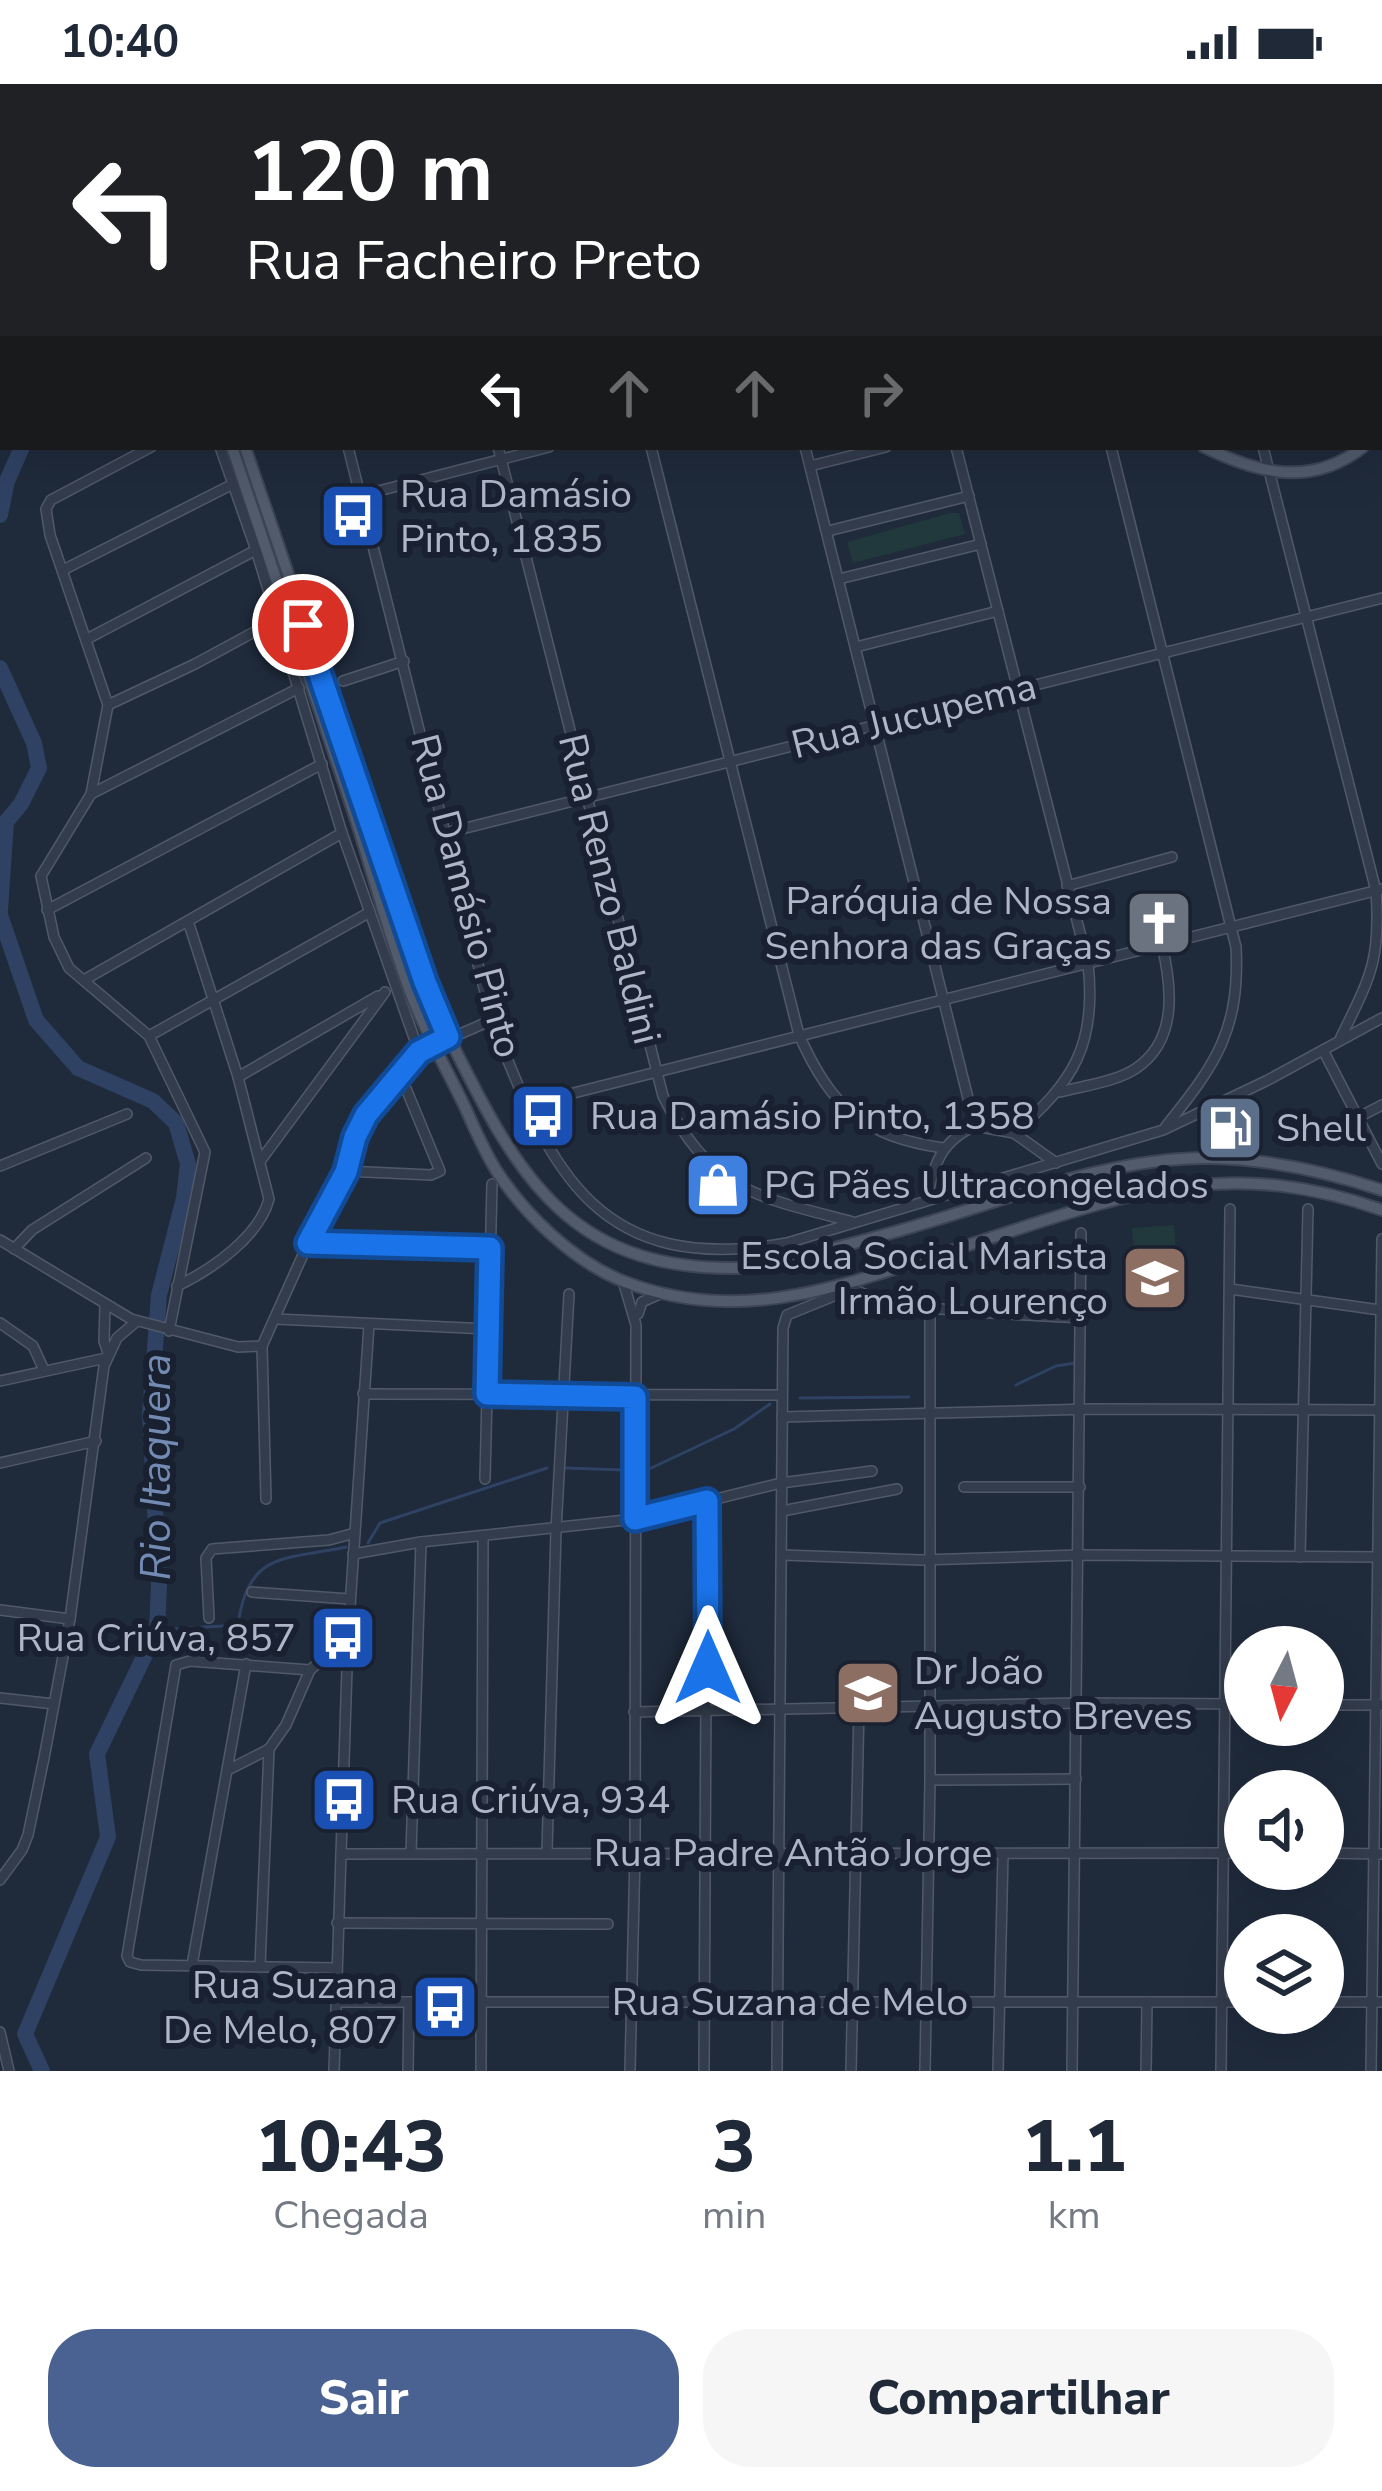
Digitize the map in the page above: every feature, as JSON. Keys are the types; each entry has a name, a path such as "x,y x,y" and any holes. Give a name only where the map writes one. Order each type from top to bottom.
{"main road":[{"path":"233,450 413,1000 504,1182 563,1243 623,1281 662,1293 750,1303 850,1286 1080,1210 1179,1185 1229,1181 1306,1189 1382,1210"},
{"path":"246,450 288,614 448,1037 513,1159 554,1205 605,1240 692,1267 761,1267 1041,1188 1209,1158 1301,1169 1382,1190"},
{"path":"1210,450 1269,470 1315,472 1335,467 1360,450"}],"street":[{"path":"145,450 51,500 46,519 108,705 91,794 43,867 42,888 62,956 149,1036 205,1152 165,1330"},
{"path":"221,450 256,550 288,614 298,688 391,990 419,1052"},
{"name":"Rua Damásio Pinto","path":"349,450 492,1020 526,1105 569,1181 621,1225 660,1243 696,1250 745,1250 787,1243 1163,1130 1382,1018"},
{"name":"Rua Renzo Baldini","path":"499,450 663,1096 682,1131 726,1178 758,1197 854,1222"},
{"path":"359,496 538,450"},
{"path":"652,450 799,1035 825,1087 845,1111 897,1140 943,1148"},
{"path":"807,450 975,1126"},
{"path":"810,466 874,450"},
{"path":"957,450 1088,964 1089,1017 1078,1060 1060,1092 1014,1133"},
{"path":"1112,450 1234,927 1238,981 1227,1038 1209,1072 1163,1130"},
{"path":"1264,450 1379,890 1374,971 1340,1040"},
{"path":"63,570 232,484"},
{"path":"828,531 969,496"},
{"path":"839,579 981,544"},
{"path":"87,639 256,550"},
{"name":"Rua Jucupema","path":"446,833 1382,598"},
{"path":"856,647 998,611"},
{"path":"108,705 288,614"},
{"path":"343,681 404,661"},
{"path":"91,794 298,688"},
{"path":"46,910 322,764"},
{"path":"84,980 342,832"},
{"path":"1067,886 1172,857"},
{"path":"526,1105 1379,890"},
{"path":"149,1036 370,912"},
{"path":"177,1286 221,1260 267,1208 268,1194 238,1077 188,921"},
{"path":"1060,1092 1130,1072 1157,1045 1170,1011 1162,945"},
{"path":"238,1077 391,990"},
{"path":"261,1160 391,990"},
{"path":"266,1499 262,1346 346,1172 355,1137 366,1115 419,1052 492,1020"},
{"path":"1323,1050 1382,1164"},
{"path":"346,1172 431,1175 440,1169 400,1074"},
{"path":"1359,1117 1382,1105"},
{"path":"0,1166 127,1114"},
{"path":"927,1200 934,1162 943,1148 975,1126 1014,1133 1057,1163"},
{"path":"14,1249 32,1230 146,1158"},
{"path":"485,1479 492,1184"},
{"path":"1221,2071 1230,1209"},
{"path":"1300,1557 1308,1209"},
{"path":"1072,2071 1081,1234"},
{"path":"1370,2071 1376,2002 1382,1239"},
{"path":"0,1240 105,1306 140,1322 238,1347 262,1346"},
{"path":"308,1243 490,1248"},
{"path":"623,1281 636,1325"},
{"path":"777,2071 785,1318 850,1286 886,1301 1079,1318"},
{"path":"1230,1289 1380,1310"},
{"path":"288,1293 293,1309 304,1319"},
{"path":"630,2071 636,1325 642,1302 662,1293"},
{"path":"547,1851 556,1529 569,1294"},
{"path":"0,1880 28,1835 70,1618 107,1356 105,1306"},
{"path":"925,2071 931,1707 930,1306"},
{"path":"276,1319 488,1329"},
{"path":"0,1382 107,1356 120,1334 140,1322"},
{"path":"0,1323 33,1346 44,1370"},
{"path":"334,2071 348,1637 369,1325"},
{"path":"363,1394 782,1396"},
{"path":"782,1415 1380,1410"},
{"path":"0,1463 96,1441"},
{"path":"209,1618 206,1558 212,1549 329,1540 421,1542 556,1529 635,1519 781,1483 872,1471"},
{"path":"964,1487 1080,1487"},
{"path":"782,1511 897,1489"},
{"path":"704,2071 707,1501"},
{"path":"481,2071 483,1537"},
{"path":"411,1853 421,1542"},
{"path":"783,1555 930,1560 1080,1555 1378,1556"},
{"path":"252,1592 350,1599"},
{"path":"0,1610 70,1618"},
{"path":"228,1770 269,1749 286,1725 310,1670 348,1637"},
{"path":"310,1670 180,1662 174,1670 128,1934 128,1959 141,1965 335,1968"},
{"path":"192,1965 246,1664"},
{"path":"0,1698 54,1704"},
{"path":"634,1712 1223,1704"},
{"path":"1344,1705 1378,1705"},
{"path":"850,2071 859,1707"},
{"path":"260,1966 269,1749"},
{"path":"930,1780 1076,1779"},
{"name":"Rua Padre Antão Jorge","path":"340,1854 1224,1852"},
{"path":"1344,1853 1377,1854"},
{"path":"998,2071 1003,1854"},
{"path":"338,1923 608,1924"},
{"name":"Rua Suzana de Melo","path":"336,2002 1222,2002"},
{"path":"408,2071 409,2002"},
{"path":"1146,2071 1148,2002"},
{"path":"1344,2002 1376,2002"},
{"path":"0,2032 9,2071"}],"green space":[{"path":"959,513 965,534 853,563 847,542"},
{"path":"1174,1225 1179,1292 1137,1295 1132,1228"}],"waterway":[{"name":"Rio Itaquera","path":"0,515 7,481 21,450"},
{"name":"Rio Itaquera","path":"0,668 34,743 39,768 6,822 0,910"},
{"name":"Rio Itaquera","path":"0,915 36,1020 78,1068 153,1101 176,1123 188,1164 159,1295 150,1413 157,1630 97,1754 108,1837 25,2034 42,2071"},
{"path":"1320,1306 1337,1308"},
{"path":"1016,1385 1056,1366 1075,1363"},
{"path":"800,1398 909,1397"},
{"path":"645,1471 734,1429 770,1404"},
{"path":"368,1543 380,1523 547,1468"},
{"path":"566,1468 624,1470"},
{"path":"157,1630 238,1625 250,1583 260,1571 287,1558 346,1547"}],"place":[{"name":"Rua Damásio Pinto, 1835","path":"353,516"},
{"name":"Paróquia de Nossa Senhora das Graças","path":"1159,923"},
{"name":"Rua Damásio Pinto, 1358","path":"543,1116"},
{"name":"Shell","path":"1230,1128"},
{"name":"PG Pães Ultracongelados","path":"718,1185"},
{"name":"Escola Social Marista Irmão Lourenço","path":"1155,1278"},
{"name":"Rua Criúva, 857","path":"343,1638"},
{"name":"Dr João Augusto Breves","path":"868,1693"},
{"name":"Rua Criúva, 934","path":"344,1800"},
{"name":"Rua Suzana De Melo, 807","path":"445,2007"}],"route":[{"path":"303,625 448,1037 419,1052 366,1115 346,1172 308,1243 490,1248 487,1394 635,1397 635,1519 707,1501 708,1668"}]}
